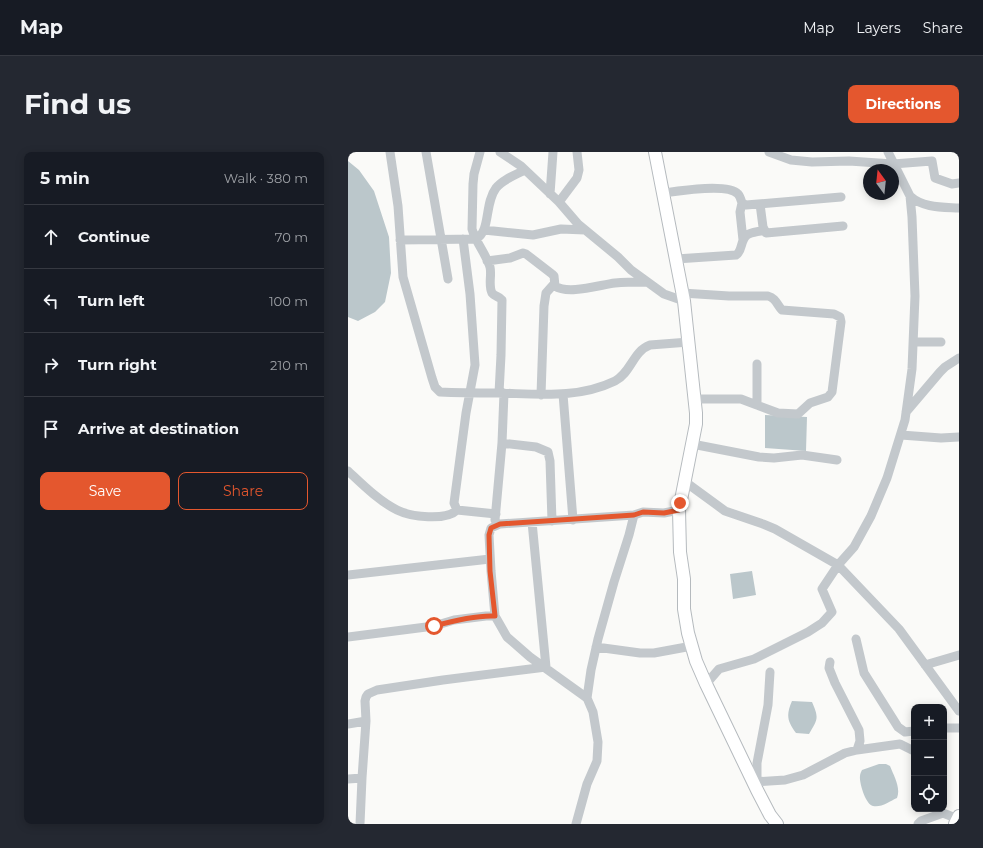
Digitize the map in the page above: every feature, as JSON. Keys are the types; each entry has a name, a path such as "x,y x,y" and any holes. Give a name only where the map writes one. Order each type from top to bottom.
{"main road":[{"path":"655,152 683,297 695,399 696,424 679,510 680,552 684,579 684,609 688,633 696,661 706,684 770,815 777,824"}],"street":[{"path":"390,152 398,206 403,277 435,387 440,392 541,395 580,392 616,381 625,374 641,350 645,347 650,345 689,342"},
{"path":"426,152 448,279"},
{"path":"480,152 474,174 472,229 490,270 492,292 494,295 500,297 502,302 502,443 495,525"},
{"path":"500,152 525,170 559,202 585,230 647,282 664,294 683,297 768,296 773,297 782,310 834,314 840,317 841,322 832,392 828,397 810,403 798,414 778,412 740,399 695,399"},
{"path":"550,194 553,152"},
{"path":"559,202 577,178 579,170 577,152"},
{"path":"770,152 791,160 812,162 822,156 893,164 932,156 935,178 952,184 959,183"},
{"path":"888,152 893,164"},
{"path":"400,240 476,239 484,230 489,202 496,188 500,184 525,170"},
{"path":"706,684 719,669 754,659 808,632 822,623 832,612 822,589 838,564 854,547 871,516 887,478 901,435 906,412 914,342 915,296 912,217 910,196 899,174"},
{"path":"664,193 712,188 738,193 742,203 740,212 743,240 740,252 736,255 676,259"},
{"path":"910,196 915,201 922,204 959,208"},
{"path":"742,203 746,205 842,197"},
{"path":"760,204 764,230"},
{"path":"743,240 749,234 764,230 769,233 843,226"},
{"path":"484,230 533,235 561,230 585,230"},
{"path":"457,510 454,503 475,359 470,294 463,239"},
{"path":"487,261 510,258 520,253 526,254 554,276 554,284 546,293 544,306 541,395"},
{"path":"554,284 559,288 578,290 614,283 647,282"},
{"path":"914,342 941,342"},
{"path":"906,412 940,372 958,359"},
{"path":"757,405 758,364"},
{"path":"563,394 573,520"},
{"path":"901,435 941,438 959,437"},
{"path":"502,443 536,447 548,452 550,461 552,521"},
{"path":"692,444 759,457 781,458 802,455 837,460"},
{"path":"348,471 367,489 398,511 426,517 448,515 457,510 496,514"},
{"path":"684,481 725,511 775,529 838,564 898,629 959,712"},
{"path":"576,824 587,784 597,762 598,742 594,712 587,698 546,667 530,657 508,637 495,616 490,558 489,535 491,528 500,524 634,515 643,512 664,513 679,510"},
{"path":"587,698 596,647 634,515"},
{"path":"532,522 546,667"},
{"path":"348,575 490,558"},
{"path":"348,637 434,626 454,620 495,616"},
{"path":"856,639 864,673 898,727 905,732 911,732"},
{"path":"596,647 640,653 654,653 692,646"},
{"path":"925,664 959,655"},
{"path":"830,662 829,668 859,730 860,741 857,750"},
{"path":"360,824 366,696 368,694 377,690 546,667"},
{"path":"770,672 768,705 755,782 786,780 803,775 845,753 857,750 900,744 911,750"},
{"path":"348,724 366,721"},
{"path":"947,728 959,728"},
{"path":"900,744 911,732"},
{"path":"348,779 362,778"},
{"path":"918,824 931,813 943,813 957,819"}],"shaded area":[{"path":"348,161 359,170 374,191 389,237 391,273 385,302 375,312 358,321 348,317"},
{"path":"765,415 807,417 806,451 765,448"},
{"path":"752,571 756,595 733,599 730,574"},
{"path":"792,701 812,702 816,712 816,722 809,734 796,733 791,725 788,714"},
{"path":"879,764 886,764 890,766 896,782 898,794 897,798 882,805 873,806 870,805 866,798 861,784 860,775 862,770"}],"route":[{"path":"434,626 454,620 495,616 490,571 489,535 491,528 495,525 634,515 643,512 664,513 679,510 680,503"}]}
